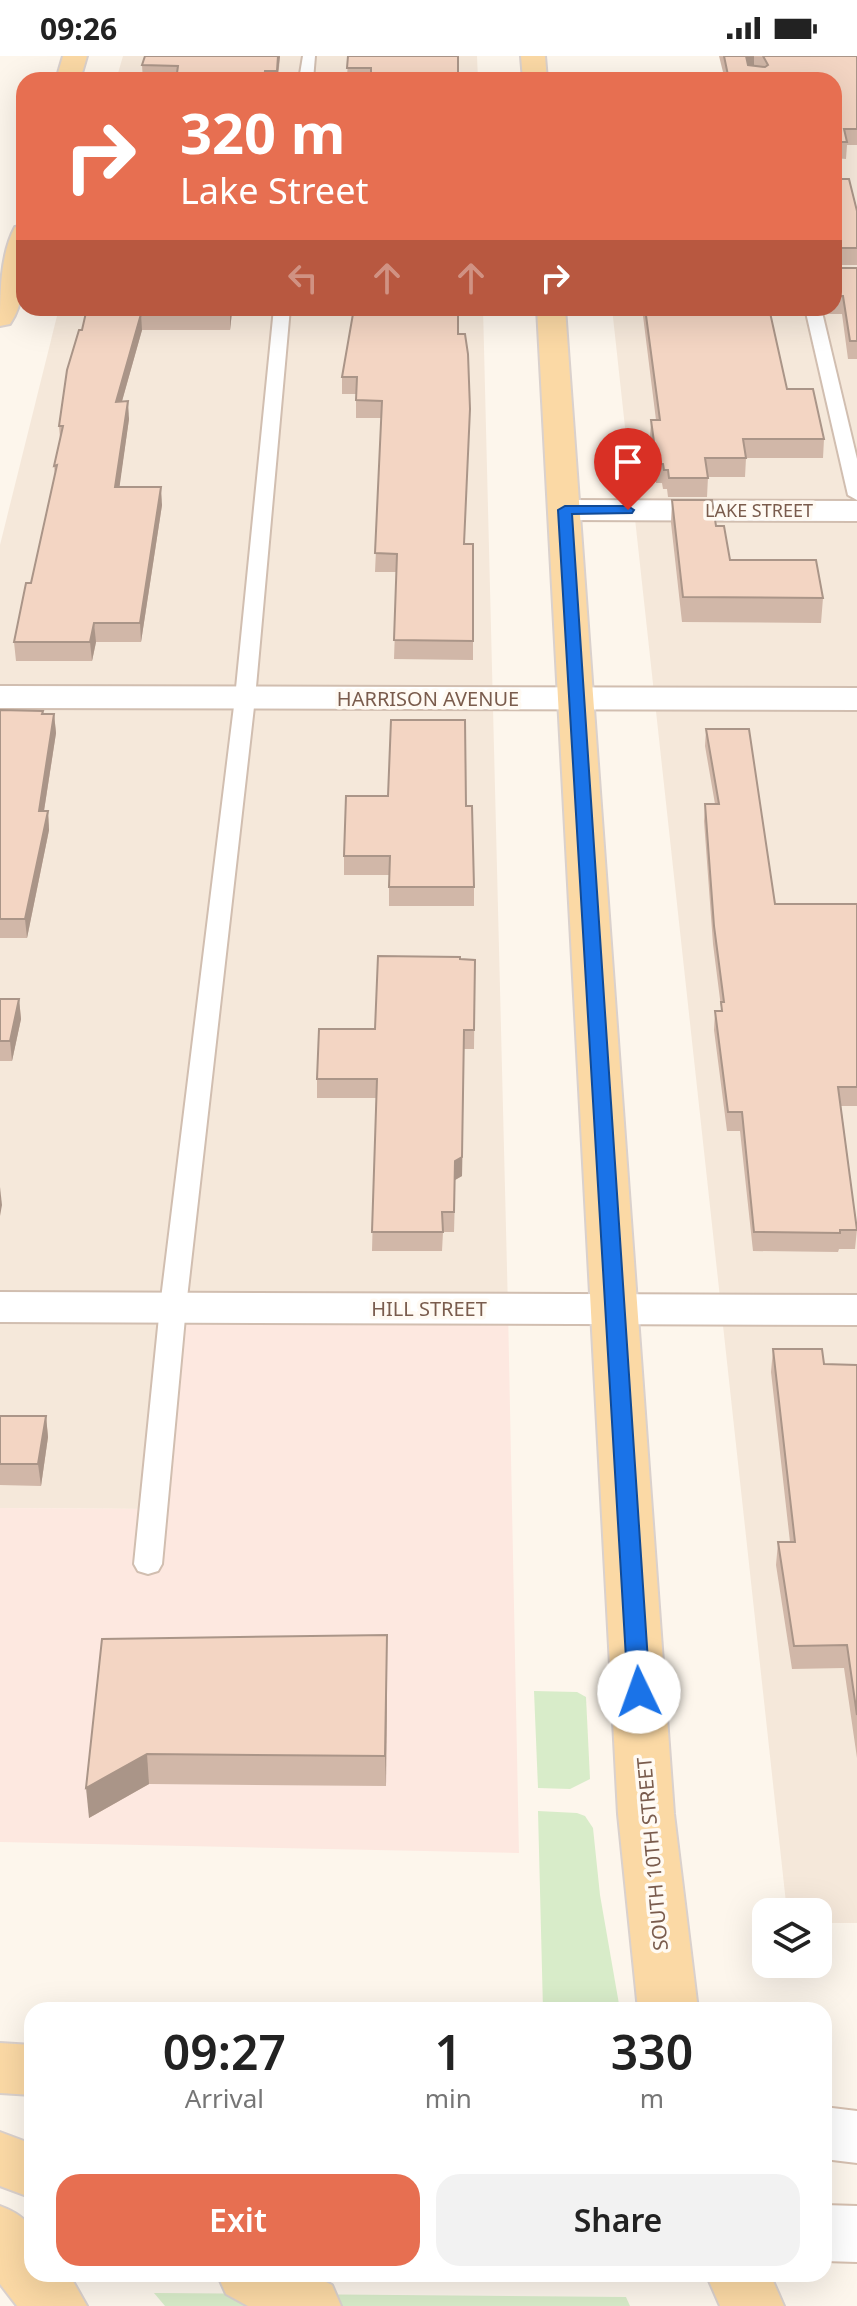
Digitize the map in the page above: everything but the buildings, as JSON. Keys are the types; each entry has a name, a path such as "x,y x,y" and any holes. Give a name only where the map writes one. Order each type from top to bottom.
{"main road":[{"path":"0,318 13,268"},
{"name":"SOUTH 10TH STREET","path":"552,316 646,1814 667,2002"},
{"path":"0,2068 24,2070"},
{"path":"0,2159 24,2168"},
{"path":"0,2190 24,2191"},
{"path":"0,2234 24,2265"},
{"path":"37,2282 55,2306"},
{"path":"264,2282 309,2306"},
{"path":"742,2282 752,2306"}],"street":[{"name":"LAKE STREET","path":"565,510 857,511"},
{"name":"HARRISON AVENUE","path":"0,697 857,699"},
{"name":"HILL STREET","path":"0,1307 857,1310"},
{"path":"832,2134 857,2137"},
{"path":"832,2233 857,2234"}],"lane":[{"path":"148,1564 173,1307 245,698 281,316"},
{"path":"815,316 857,495"}],"shaded area":[{"path":"123,56 477,56 478,72 118,72"},
{"path":"842,99 857,99 857,1923 832,1923 832,1898 785,1898 613,316 842,316"},
{"path":"57,316 483,316 508,1309 154,1509 0,1508 0,545"},
{"path":"173,1307 508,1309 519,1853 0,1842 0,1508 154,1509"}],"green space":[{"path":"534,1691 577,1692 586,1697 590,1779 570,1789 538,1788"},
{"path":"538,1811 577,1813 585,1816 593,1828 600,1895 619,2002 543,2002"},
{"path":"154,2293 626,2297 630,2306 165,2306"}],"route":[{"path":"628,510 565,510 639,1692"}]}
